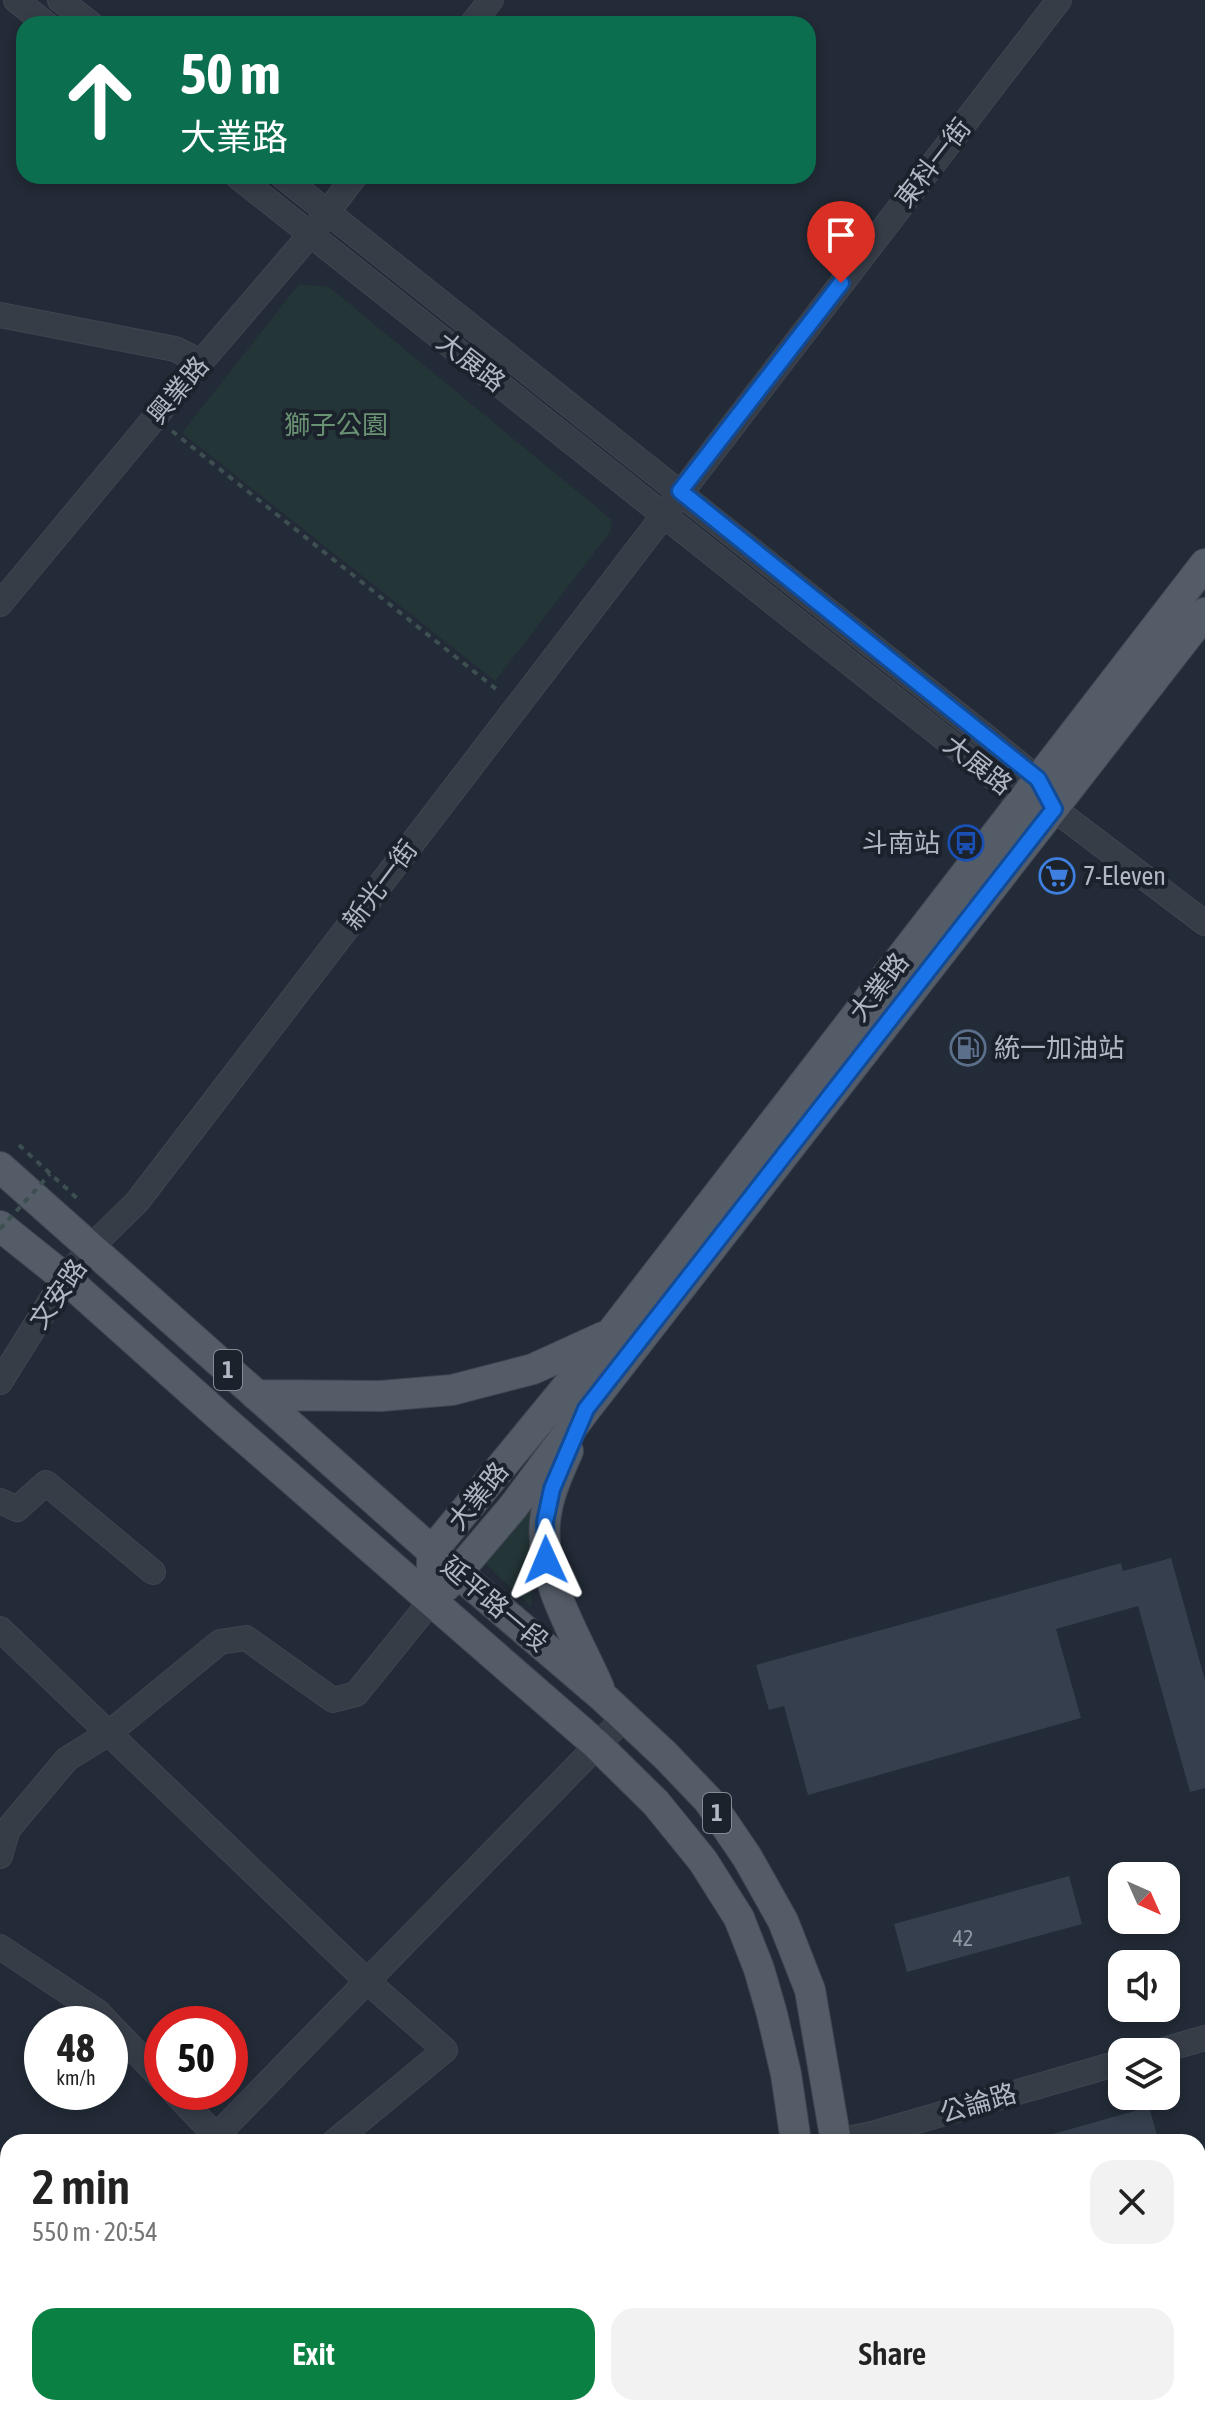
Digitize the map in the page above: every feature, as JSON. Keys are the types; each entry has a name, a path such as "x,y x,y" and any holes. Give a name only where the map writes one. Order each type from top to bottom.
{"main road":[{"name":"大業路","path":"432,1600 513,1507 586,1409 716,1220 916,962 1030,790 1205,564"},
{"name":"大業路","path":"916,962 1054,809 1205,613"},
{"name":"延平路一段","path":"10,1156 91,1247 432,1551 614,1707 709,1801 747,1857 783,1921 810,1990 835,2134"},
{"name":"大業路","path":"432,1600 432,1551 612,1332 716,1220"},
{"name":"延平路一段","path":"0,1227 65,1278 432,1600 597,1745 656,1803 703,1861 739,1918 772,2014 786,2074 795,2134"},
{"path":"256,1395 381,1396 452,1390 533,1369 612,1332"},
{"path":"586,1409 552,1489 545,1522 546,1560 562,1611 614,1707"},
{"path":"729,1902 763,1884"}],"street":[{"path":"16,0 36,16"},
{"path":"60,0 81,16"},
{"path":"478,16 491,0"},
{"name":"東科一街","path":"662,516 1059,0"},
{"name":"大展路","path":"247,184 662,516 1054,809"},
{"name":"大展路","path":"292,184 680,491 1030,790"},
{"name":"興業路","path":"0,604 310,235 349,184"},
{"path":"0,315 175,349 201,362"},
{"name":"新光一街","path":"91,1247 137,1202 662,516"},
{"path":"1054,809 1205,923"},
{"name":"文安路","path":"0,1382 65,1278 91,1247"},
{"path":"0,1501 17,1509 46,1483 153,1572"},
{"path":"0,1856 8,1829 67,1759 109,1733 220,1642 246,1638 333,1700 356,1694 432,1600"},
{"path":"0,1629 368,1982 445,2050 344,2134"},
{"path":"248,2104 597,1745 614,1707"},
{"path":"0,1947 89,2006"},
{"path":"1180,2045 1205,2038"},
{"path":"128,2043 144,2060"},
{"name":"公論路","path":"872,2134 1108,2066"},
{"path":"191,2110 214,2134"},
{"path":"218,2134 242,2110"}],"path":[{"path":"170,429 496,689"},
{"path":"10,1156 50,1174 79,1200"},
{"path":"0,1227 50,1174"}],"green space":[{"name":"獅子公園","path":"299,284 329,287 612,520 610,532 495,681 182,433"},
{"path":"538,1495 531,1607 483,1561"}],"building":[{"path":"1171,1558 1205,1680 1205,1788 1190,1792 1138,1606 1056,1629 1081,1718 808,1795 784,1706 769,1710 756,1665 1121,1563 1123,1571"},
{"path":"1069,1876 1082,1924 907,1972 894,1924"},
{"path":"1138,2110 1150,2110 1157,2134 1053,2134"}],"place":[{"name":"斗南站","path":"966,843"},
{"name":"7-Eleven","path":"1057,876"},
{"name":"統一加油站","path":"968,1048"}],"route":[{"path":"546,1560 545,1522 552,1489 586,1409 1054,809 1038,779 680,491 841,283"}]}
